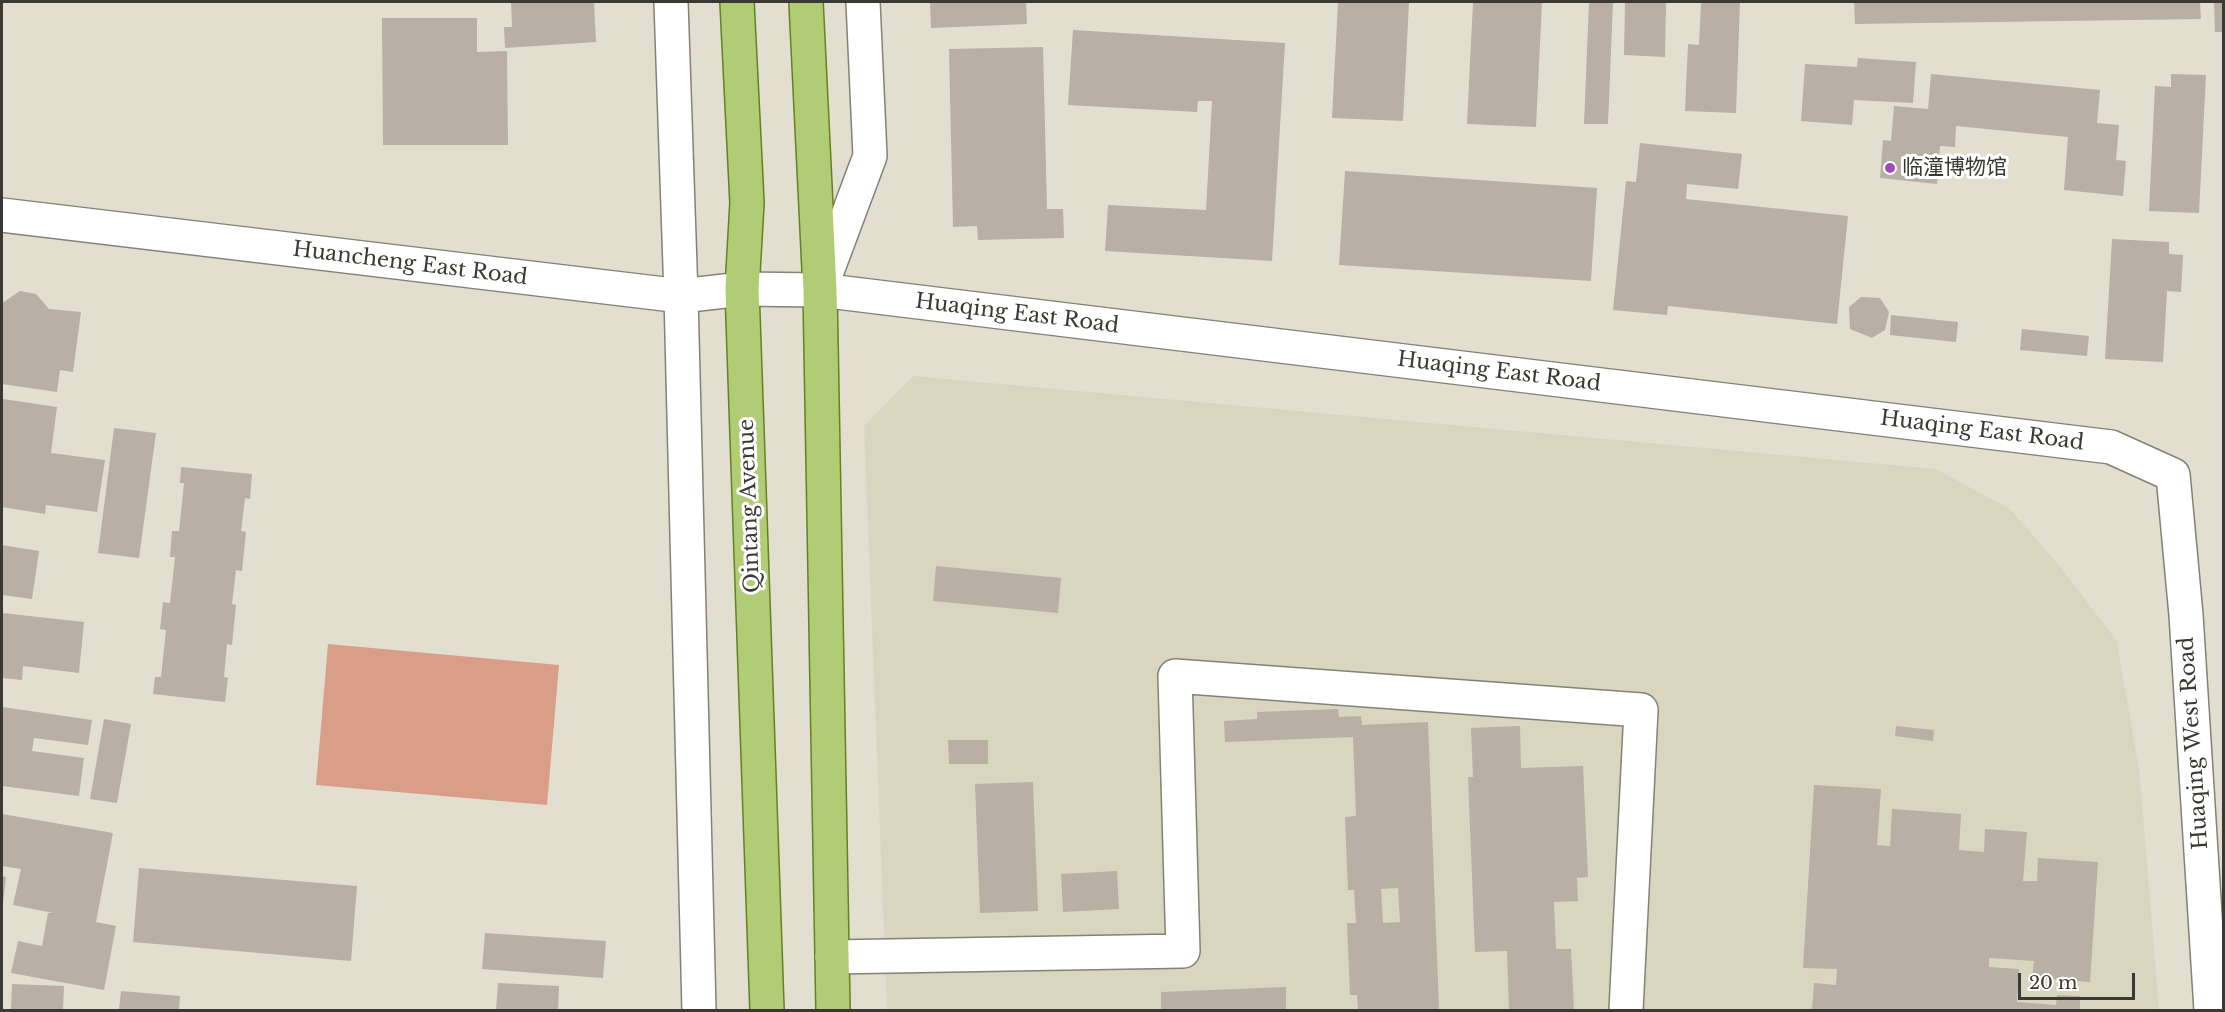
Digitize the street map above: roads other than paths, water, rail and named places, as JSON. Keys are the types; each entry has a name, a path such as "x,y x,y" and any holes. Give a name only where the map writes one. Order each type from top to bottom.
{"main road":[{"name":"Qintang Avenue","path":"737,2 747,203 742,289 767,1011"},
{"path":"806,2 820,290 833,1011"}],"street":[{"path":"671,2 681,296 699,1011"},
{"path":"820,290 870,156 863,2"},
{"name":"Huancheng East Road","path":"2,215 681,296 742,289 820,290"},
{"name":"Huaqing East Road","path":"820,290 2111,447 2173,475"},
{"name":"Huaqing West Road","path":"2173,475 2186,615 2211,1011"},
{"path":"832,957 1183,951 1175,676 1641,710 1626,1011"}],"place":[{"name":"临潼博物馆","path":"1890,168"}]}
